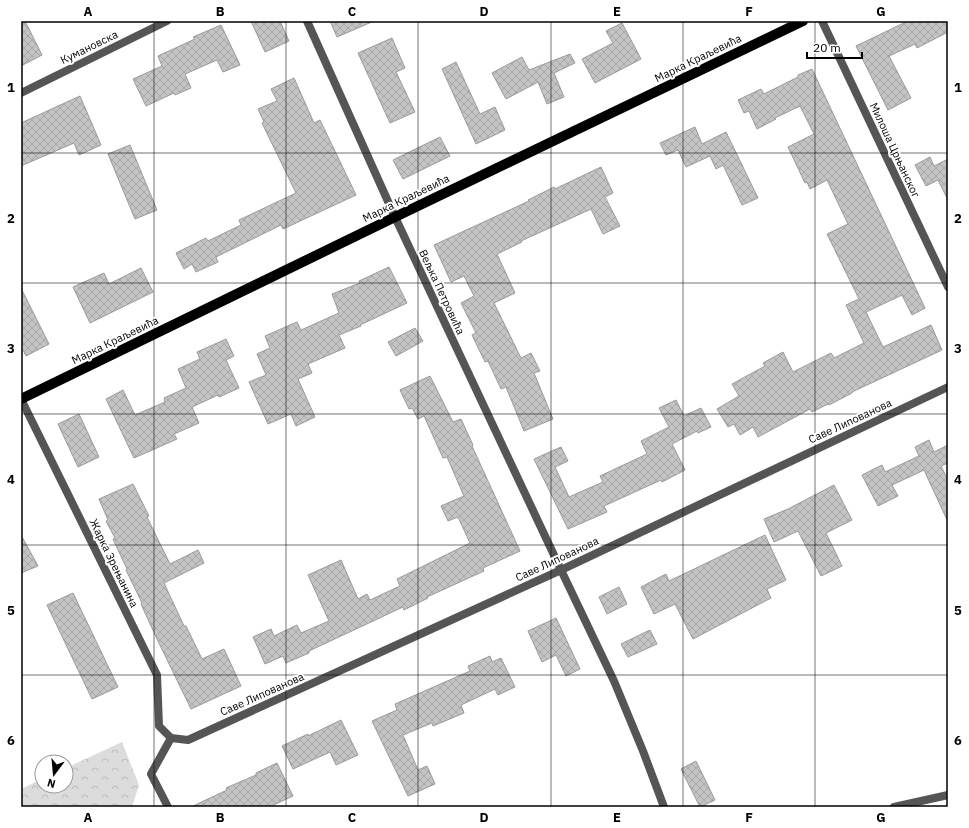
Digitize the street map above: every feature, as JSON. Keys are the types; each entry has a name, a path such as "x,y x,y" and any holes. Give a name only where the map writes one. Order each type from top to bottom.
{"main road":[{"name":"Марка Краљевића","path":"21,399 803,21"}],"street":[{"name":"Кумановска","path":"21,93 167,21"},
{"name":"Вељка Петровића","path":"307,21 395,217 614,681 664,807"},
{"name":"Милоша Црњанског","path":"822,21 948,287"},
{"name":"Саве Липованова","path":"171,738 188,740 561,570 948,387"},
{"name":"Жарка Зрењанина","path":"21,399 157,675 159,726 171,738"},
{"path":"168,807 151,774 171,738"},
{"path":"894,807 948,795"}],"green space":[{"path":"122,742 139,785 132,807 21,807 21,789 34,783 34,794 74,794 74,764"}],"building":[{"path":"21,21 25,21 42,55 21,66"},
{"path":"251,21 280,21 289,41 265,52"},
{"path":"330,21 374,21 337,37"},
{"path":"908,21 948,21 948,32 917,48 915,44 889,56 911,98 888,110 856,46"},
{"path":"622,23 641,59 595,83 582,59 613,43 606,31"},
{"path":"221,25 240,65 223,72 217,60 185,74 191,88 175,95 174,93 146,106 133,79 162,66 158,56 195,39 193,37"},
{"path":"392,38 405,68 396,72 415,112 390,123 358,53"},
{"path":"570,54 575,63 554,73 564,97 547,104 538,82 506,99 492,73 522,57 529,70"},
{"path":"456,62 480,114 495,107 505,130 476,144 442,69"},
{"path":"812,69 925,308 912,315 902,295 866,312 883,347 931,325 942,350 852,392 829,405 828,404 812,412 810,409 758,437 753,427 740,435 734,424 728,427 717,409 739,396 732,384 765,366 763,363 783,352 793,372 831,353 834,358 864,343 846,305 859,299 827,234 848,224 827,180 810,189 807,182 805,183 788,147 814,134 800,106 775,118 776,119 757,129 749,111 744,113 738,100 761,89 764,94"},
{"path":"294,78 314,123 320,120 356,195 283,229 281,225 216,257 218,262 196,272 192,264 184,269 176,253 206,238 208,241 241,225 239,220 296,193 262,123 264,122 258,109 277,101 271,89"},
{"path":"80,96 101,145 79,155 74,143 21,166 21,123"},
{"path":"695,127 702,144 726,132 758,198 742,205 723,165 716,169 710,156 686,167 678,150 666,155 660,143"},
{"path":"440,137 450,156 403,179 393,160"},
{"path":"130,145 157,210 135,219 108,154"},
{"path":"930,157 934,166 948,159 948,200 938,180 926,186 915,165"},
{"path":"601,167 613,193 605,197 620,226 603,234 591,209 521,241 522,242 497,254 515,293 494,303 521,358 531,353 540,371 534,373 553,419 524,431 506,387 501,389 488,361 485,362 472,335 476,333 461,303 474,296 464,276 451,282 434,245 529,201 528,200 554,187 555,189"},
{"path":"389,267 407,303 360,325 361,326 339,335 345,348 308,364 312,373 298,379 315,417 296,426 291,414 268,424 249,382 266,375 257,354 270,348 265,336 297,322 301,330 339,313 332,294 360,283 359,281"},
{"path":"141,268 153,292 90,323 73,287 104,273 109,284"},
{"path":"21,288 49,344 26,356 21,346"},
{"path":"415,328 423,341 396,356 388,342"},
{"path":"226,339 234,356 226,360 239,388 219,397 218,395 192,407 199,423 174,434 177,439 134,458 106,399 123,390 135,415 165,402 164,398 186,388 178,369 200,359 197,352"},
{"path":"430,376 453,422 461,419 520,551 483,568 484,571 427,597 428,598 404,610 403,607 309,651 309,653 286,663 283,656 265,664 253,637 271,629 274,636 297,625 301,633 329,621 308,575 341,560 358,599 367,594 370,600 400,586 397,579 470,543 458,517 448,521 441,506 464,496 447,457 443,458 424,416 418,419 412,408 409,409 400,390"},
{"path":"676,400 684,416 701,408 711,427 698,433 697,431 672,444 685,470 662,482 661,480 604,506 607,512 568,529 534,459 561,447 568,461 555,467 569,497 603,482 600,476 647,454 641,441 669,427 659,408"},
{"path":"79,414 99,457 78,467 58,424"},
{"path":"929,440 934,452 948,445 948,463 941,466 948,480 948,522 924,470 892,485 898,496 878,506 862,475 882,465 885,472 919,456 915,447"},
{"path":"133,484 170,564 198,550 204,563 164,583 184,626 186,626 202,659 224,649 241,686 191,709 126,570 127,569 113,539 115,538 106,521 108,520 99,499"},
{"path":"834,485 852,520 826,533 842,566 821,576 798,531 774,542 764,519 788,509"},
{"path":"21,535 38,566 21,573"},
{"path":"765,535 786,580 767,589 771,598 693,639 675,604 654,614 641,587 666,574 669,581"},
{"path":"619,587 627,604 607,614 599,597"},
{"path":"73,593 118,687 92,699 47,605"},
{"path":"556,618 580,669 566,676 556,655 542,662 528,631"},
{"path":"650,630 657,644 628,657 621,644"},
{"path":"490,656 492,662 501,658 515,687 498,695 495,689 461,705 464,713 433,726 432,723 403,735 418,770 427,766 435,784 408,796 372,721 397,710 395,704 470,671 468,666"},
{"path":"341,720 358,755 336,765 330,752 293,769 282,746 308,734 308,736"},
{"path":"696,761 715,800 700,807 681,769"},
{"path":"277,763 293,796 269,807 191,807 227,790 226,788 256,775 256,773"}]}
